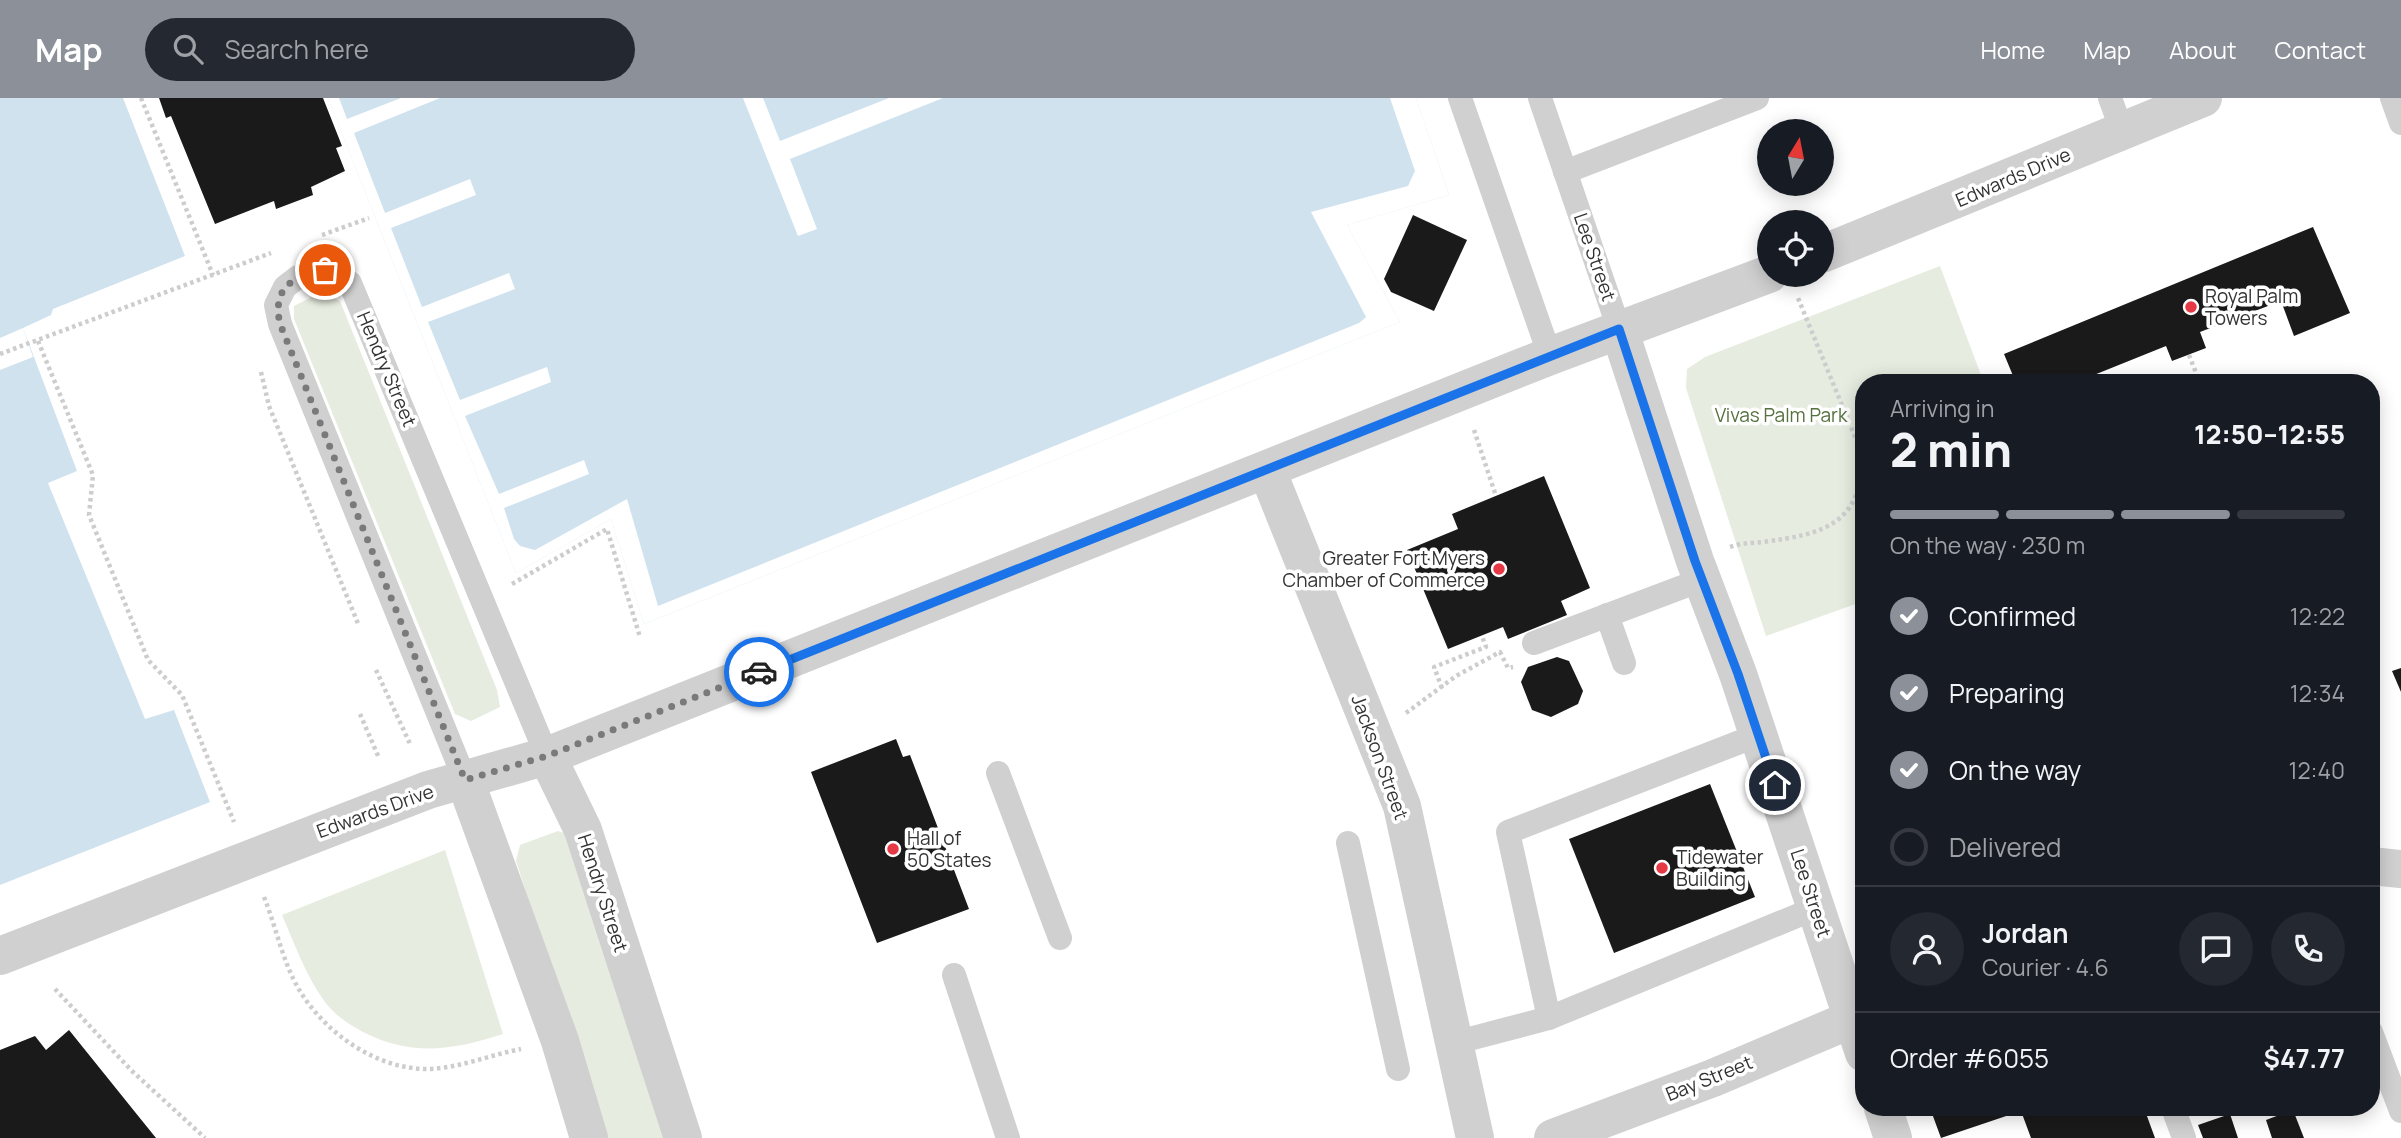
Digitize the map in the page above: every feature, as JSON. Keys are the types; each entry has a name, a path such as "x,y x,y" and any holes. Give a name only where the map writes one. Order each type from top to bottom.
{"street":[{"name":"Edwards Drive","path":"1834,248 2116,115 2203,98"},
{"name":"Edwards Drive","path":"16,950 236,848 547,756 1619,329 1776,287"},
{"name":"Lee Street","path":"1619,329 1698,571 1855,1015"},
{"name":"Jackson Street","path":"1266,470 1402,807 1475,1138"},
{"name":"Hendry Street","path":"547,756 583,830 683,1138"},
{"name":"Hendry Street","path":"465,780 560,1041 589,1138"},
{"path":"2380,867 2401,869"},
{"name":"Bay Street","path":"1553,1138 1713,1077 1855,1031"},
{"path":"1886,1116 1893,1138"}],"lane":[{"path":"1460,98 1550,356"},
{"name":"Lee Street","path":"1540,98 1619,329"},
{"path":"1565,172 1756,98"},
{"path":"2392,98 2401,123"},
{"name":"Hendry Street","path":"465,780 280,324 276,305 285,287 298,277 325,270 350,283 547,756"},
{"path":"1534,643 1606,615 1698,571"},
{"path":"1606,615 1624,663"},
{"path":"1549,1018 1508,832 1758,735"},
{"path":"998,773 1060,938"},
{"path":"1348,843 1398,1069"},
{"path":"1454,1043 1549,1018 1816,908"},
{"path":"954,975 1008,1138"},
{"path":"2380,1056 2401,1111"},
{"path":"2176,1116 2184,1138"}],"path":[{"path":"141,98 213,275"},
{"path":"320,236 369,218"},
{"path":"0,354 284,249"},
{"path":"1784,287 1855,439"},
{"path":"38,341 93,475 89,514 148,660 182,695 236,848"},
{"path":"2189,355 2196,374"},
{"path":"259,366 270,406 359,626"},
{"path":"1461,393 1496,496"},
{"path":"1698,571 1737,545 1766,542 1832,526 1851,509 1855,498"},
{"path":"512,584 607,529 640,637"},
{"path":"1441,688 1434,667 1486,647 1482,636"},
{"path":"1371,731 1419,706 1455,676 1500,652 1508,668 1538,658 1534,643"},
{"path":"376,670 411,746"},
{"path":"360,714 379,758"},
{"path":"263,893 291,974 306,1000 354,1047 404,1066 429,1069 459,1066 560,1041"},
{"path":"55,989 132,1071 205,1138"}],"green space":[{"name":"Vivas Palm Park","path":"1940,266 1981,374 1855,374 1855,604 1766,636 1686,388 1687,369 1705,357"},
{"path":"322,292 340,301 497,690 500,707 471,721 455,714 294,319 294,306"},
{"path":"558,831 569,835 667,1138 605,1138 516,861 520,845"},
{"path":"445,850 503,1034 450,1047 415,1048 398,1045 357,1029 329,1007 306,971 282,915"}],"water":[{"path":"0,98 123,98 185,256 53,309 51,315 23,328 77,471 48,483 145,719 174,710 210,802 0,885"},
{"path":"328,98 1416,98 1449,195 1347,225 1400,322 644,624 611,519 516,573"}],"pier":[{"path":"328,98 339,98 347,119 401,98 440,98 354,133 385,213 470,179 476,195 391,228 422,307 509,273 515,289 428,322 460,400 547,367 551,382 465,416 499,494 584,460 589,474 504,508 514,539 520,546 535,550 627,499 658,606 1359,323 1366,317 1311,212 1408,186 1415,171 1390,98 1416,98 1449,195 1347,225 1400,322 644,624 611,519 516,573"},
{"path":"743,98 763,98 780,141 889,98 943,98 790,159 817,229 798,236"},
{"path":"23,328 33,357 0,370 0,338"}],"building":[{"path":"159,98 323,98 342,146 336,148 345,171 311,187 313,195 276,209 274,201 215,224 171,116 166,118"},
{"path":"1413,215 1467,240 1434,311 1391,292 1384,279"},
{"name":"Royal Palm Towers","path":"2313,227 2350,313 2294,336 2281,301 2200,332 2206,348 2172,361 2166,346 2096,374 2012,374 2004,354"},
{"name":"Greater Fort Myers Chamber of Commerce","path":"1544,476 1590,588 1561,601 1567,615 1508,639 1503,627 1448,649 1407,550 1458,529 1452,514"},
{"path":"1557,657 1569,661 1583,691 1578,704 1551,717 1532,710 1521,682 1528,667"},
{"path":"2401,668 2401,692 2392,671"},
{"name":"Hall of 50 States","path":"896,739 903,757 910,755 969,909 877,943 811,772"},
{"name":"Tidewater Building","path":"1710,784 1755,897 1614,953 1569,839"},
{"path":"69,1030 156,1138 0,1138 0,1050 35,1036 46,1050"},
{"path":"1933,1116 2006,1116 1941,1138"},
{"path":"2023,1116 2147,1116 2155,1138 2031,1138"},
{"path":"2231,1116 2238,1138 2203,1138 2198,1125"},
{"path":"2277,1116 2295,1116 2304,1138 2272,1138 2266,1120"}],"way so far":[{"path":"325,270 298,277 285,287 276,305 280,324 465,780 547,756 759,672"}],"place":[{"name":"Royal Palm Towers","path":"2191,307"},
{"name":"Greater Fort Myers Chamber of Commerce","path":"1499,569"},
{"name":"Hall of 50 States","path":"893,849"},
{"name":"Tidewater Building","path":"1662,868"}],"route":[{"path":"759,672 1619,329 1695,561 1738,674 1775,785"}]}
